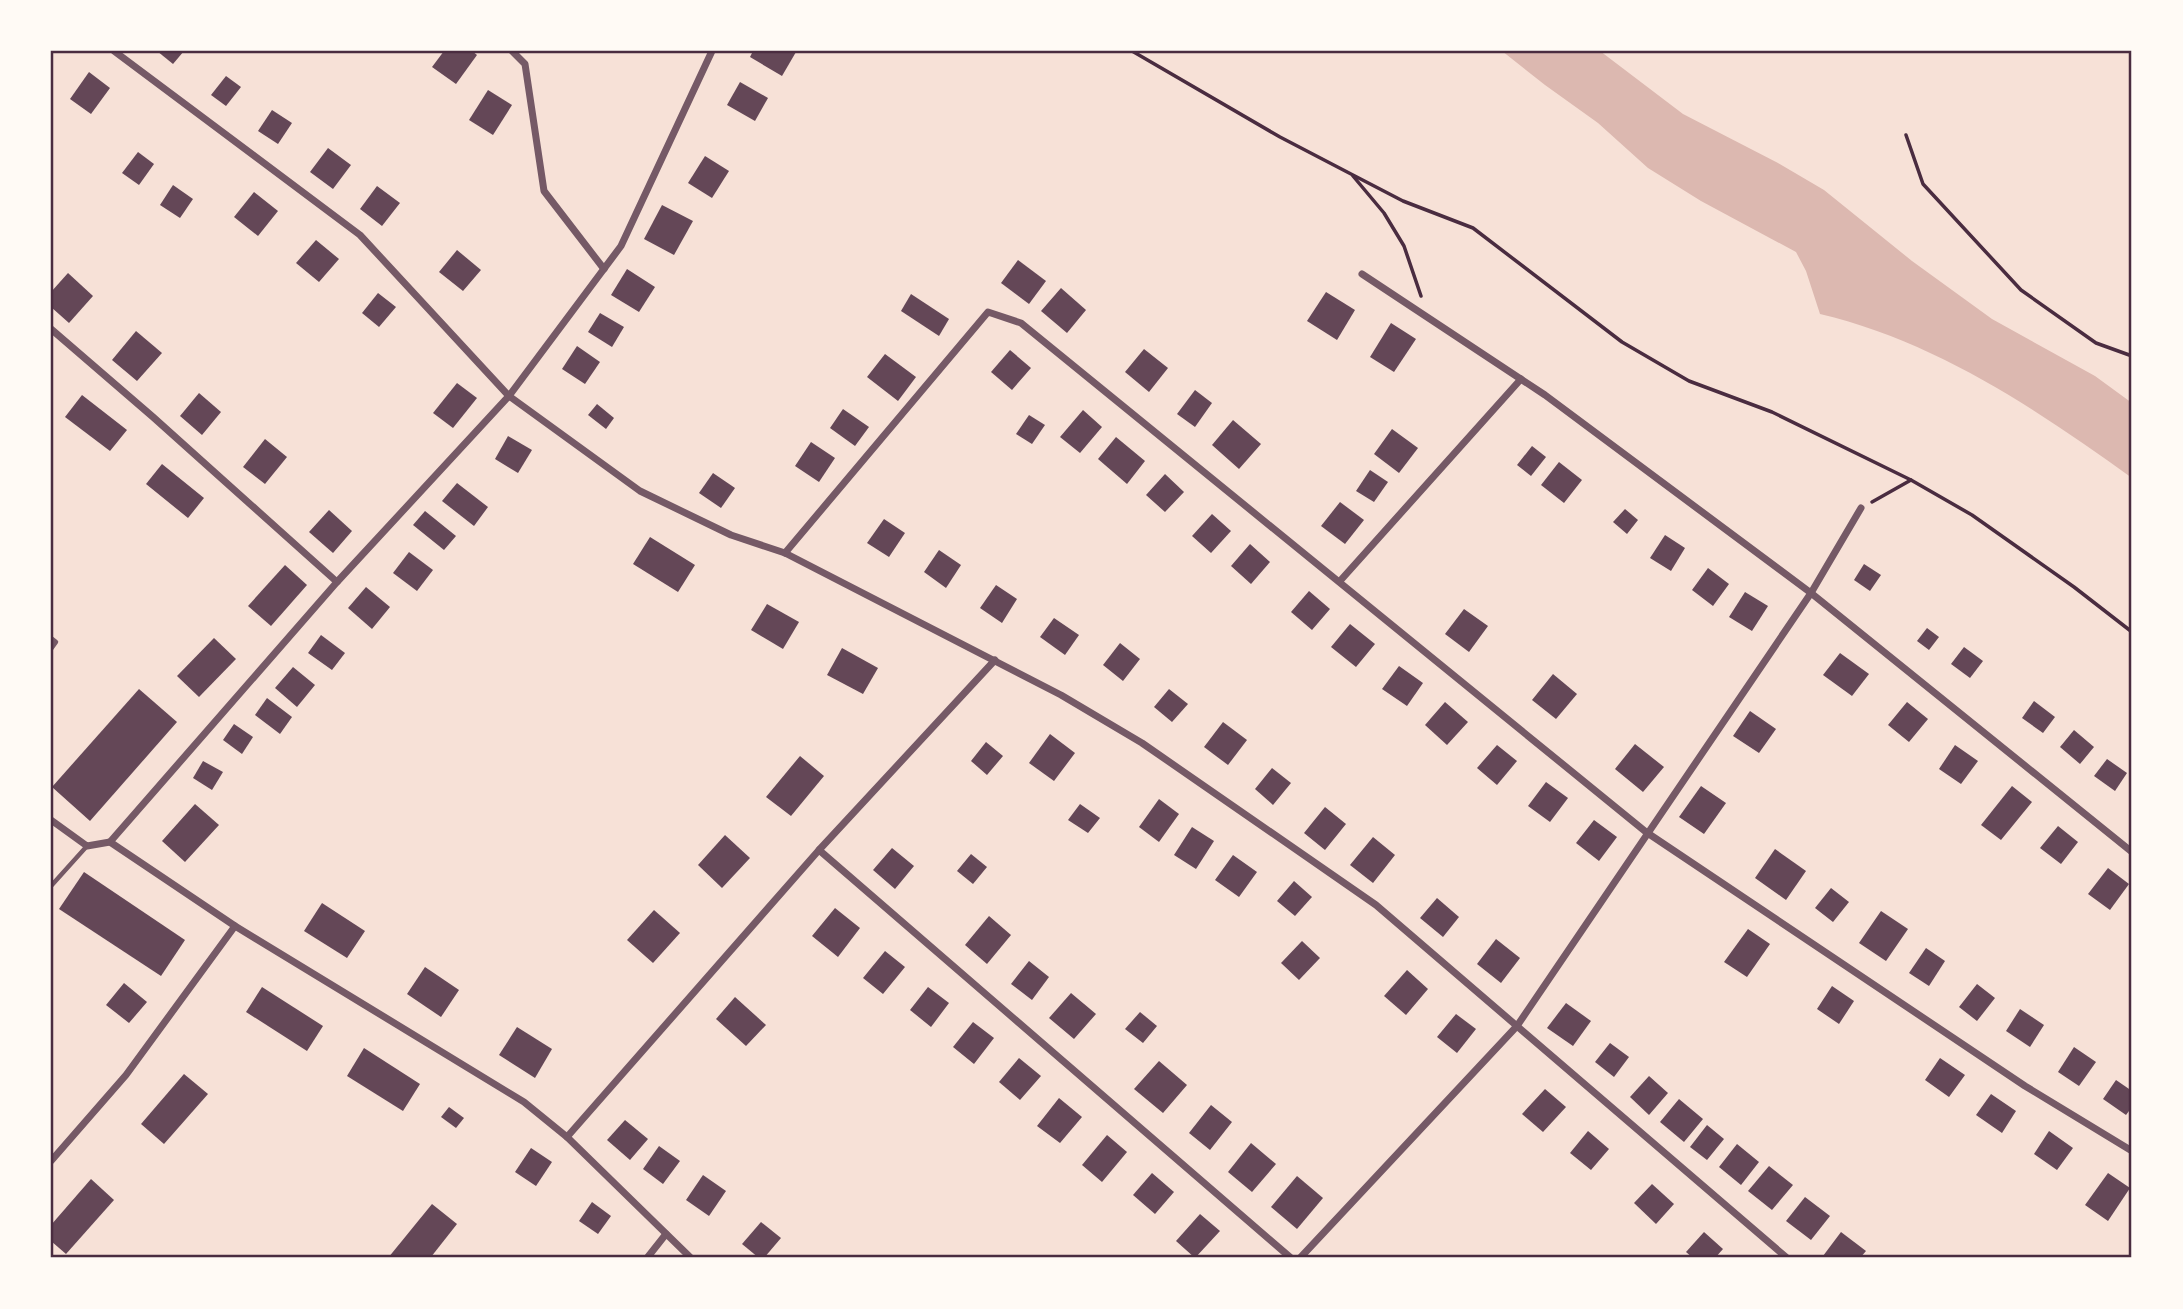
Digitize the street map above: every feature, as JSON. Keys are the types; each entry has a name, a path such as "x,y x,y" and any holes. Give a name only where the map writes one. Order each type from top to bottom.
{"street":[{"path":"114,51 360,235 509,396 640,491 731,536 785,553 1061,695 1142,743 1376,905 1787,1258"},
{"path":"512,51 525,64 544,191 604,270"},
{"path":"51,820 87,846 110,842 337,582 509,396 621,246 712,51"},
{"path":"1362,274 1521,379 1811,593 2132,852"},
{"path":"785,553 988,312 1021,323 1646,832 2025,1086 2132,1151"},
{"path":"51,329 337,582"},
{"path":"1340,581 1521,379"},
{"path":"1300,1258 1517,1026 1646,832 1811,593 1861,508"},
{"path":"567,1137 818,850 995,660"},
{"path":"110,842 235,926 524,1102 567,1137 691,1258"},
{"path":"818,850 1291,1258"},
{"path":"51,1161 125,1075 235,926"},
{"path":"647,1258 666,1234"}],"lane":[{"path":"51,638 56,642 51,649"},
{"path":"51,886 87,846"}],"path":[{"path":"1132,51 1280,137 1403,201 1474,228 1622,342 1689,381 1772,411 1911,480 1972,515 2132,632"},
{"path":"1906,135 1923,184 2021,290 2096,343 2132,356"},
{"path":"1351,174 1384,213 1404,246 1416,285 1432,320"},
{"path":"1861,508 1911,480"}],"shaded area":[{"path":"1502,51 1600,51 1683,114 1824,190 1912,261 1992,319 2095,376 2132,403 2132,478 2060,427 1984,381 1904,341 1820,314 1806,271 1796,252 1701,201 1648,168 1598,123"}],"building":[{"path":"157,51 184,51 173,64"},
{"path":"444,51 472,51 477,55 456,84 432,67"},
{"path":"753,51 796,52 782,76 750,57"},
{"path":"89,72 110,88 91,114 70,99"},
{"path":"226,76 241,87 226,106 211,95"},
{"path":"740,82 768,98 755,121 727,105"},
{"path":"488,90 512,105 493,135 469,120"},
{"path":"272,110 292,123 278,144 258,131"},
{"path":"328,148 351,165 333,189 310,172"},
{"path":"138,152 154,164 139,185 122,173"},
{"path":"705,156 729,171 712,198 688,183"},
{"path":"173,185 193,199 180,218 160,205"},
{"path":"377,186 400,203 382,226 360,209"},
{"path":"254,192 278,211 258,236 234,217"},
{"path":"662,205 693,221 674,255 644,239"},
{"path":"316,240 339,259 319,282 296,263"},
{"path":"457,250 481,270 463,291 439,272"},
{"path":"1018,260 1046,281 1029,304 1001,283"},
{"path":"627,269 655,287 639,312 611,295"},
{"path":"68,273 93,296 69,323 51,307 51,292"},
{"path":"1061,288 1086,310 1067,333 1041,311"},
{"path":"1326,292 1355,310 1337,340 1307,321"},
{"path":"378,293 396,307 379,327 362,313"},
{"path":"911,294 949,319 939,336 901,311"},
{"path":"600,313 624,327 612,347 588,332"},
{"path":"1391,323 1416,339 1394,372 1370,357"},
{"path":"136,331 162,353 137,381 112,360"},
{"path":"577,346 600,362 585,384 562,369"},
{"path":"1144,349 1168,368 1149,392 1125,372"},
{"path":"1010,350 1031,368 1012,390 991,372"},
{"path":"885,354 916,377 898,401 867,377"},
{"path":"457,383 477,398 453,428 433,413"},
{"path":"1195,390 1212,403 1195,427 1177,414"},
{"path":"199,393 221,412 202,435 180,416"},
{"path":"82,395 127,430 110,451 65,417"},
{"path":"597,404 614,418 606,429 588,415"},
{"path":"843,409 869,427 855,446 830,428"},
{"path":"1083,410 1102,427 1080,453 1060,437"},
{"path":"1029,415 1045,425 1032,444 1016,434"},
{"path":"1233,420 1261,444 1239,469 1212,445"},
{"path":"1392,429 1418,448 1399,473 1374,454"},
{"path":"508,436 532,450 518,473 495,459"},
{"path":"1116,437 1145,461 1127,484 1098,459"},
{"path":"265,439 287,457 265,484 243,467"},
{"path":"811,442 835,458 819,482 795,466"},
{"path":"1532,446 1546,457 1531,476 1517,465"},
{"path":"1559,462 1582,480 1564,503 1541,485"},
{"path":"162,464 204,498 188,518 146,484"},
{"path":"1370,470 1388,482 1374,502 1356,491"},
{"path":"713,473 735,488 721,508 699,493"},
{"path":"1165,474 1184,492 1165,512 1146,495"},
{"path":"457,483 488,507 474,526 442,501"},
{"path":"1340,502 1364,520 1345,544 1321,526"},
{"path":"1625,509 1638,520 1627,534 1613,522"},
{"path":"329,510 352,531 333,553 309,532"},
{"path":"425,511 456,536 444,550 413,525"},
{"path":"1212,514 1231,531 1211,553 1192,536"},
{"path":"884,519 905,533 889,557 867,543"},
{"path":"1665,535 1685,548 1671,571 1650,558"},
{"path":"650,537 695,565 678,592 633,564"},
{"path":"1250,544 1270,562 1251,584 1231,566"},
{"path":"939,550 961,565 946,588 924,572"},
{"path":"409,552 433,570 417,591 393,573"},
{"path":"1864,564 1881,575 1870,591 1854,580"},
{"path":"285,565 307,585 271,626 248,606"},
{"path":"1708,568 1729,584 1713,606 1692,590"},
{"path":"996,585 1017,599 1002,623 980,608"},
{"path":"366,587 390,607 372,629 348,608"},
{"path":"1309,591 1330,609 1312,630 1291,612"},
{"path":"1745,592 1768,606 1752,631 1729,617"},
{"path":"767,604 799,622 783,649 751,630"},
{"path":"1464,609 1488,626 1469,652 1445,634"},
{"path":"1054,618 1079,635 1065,655 1040,637"},
{"path":"1350,624 1375,644 1356,667 1331,647"},
{"path":"1927,628 1939,637 1929,650 1917,641"},
{"path":"321,635 345,653 332,670 308,653"},
{"path":"214,638 236,659 199,697 177,676"},
{"path":"1120,643 1140,659 1123,681 1103,665"},
{"path":"1964,647 1983,661 1970,678 1951,664"},
{"path":"842,648 878,668 863,694 827,675"},
{"path":"1840,653 1869,674 1852,696 1823,675"},
{"path":"1399,666 1423,683 1407,706 1382,689"},
{"path":"293,667 315,685 297,707 275,688"},
{"path":"1553,674 1577,694 1556,719 1532,700"},
{"path":"139,689 177,722 90,821 52,787"},
{"path":"1169,689 1188,704 1172,722 1154,707"},
{"path":"267,698 292,717 280,734 255,715"},
{"path":"2034,701 2055,717 2043,733 2022,718"},
{"path":"1445,702 1468,722 1447,745 1425,725"},
{"path":"1907,702 1928,719 1909,742 1888,725"},
{"path":"1750,711 1776,729 1759,753 1733,736"},
{"path":"1223,722 1247,740 1228,765 1204,747"},
{"path":"234,724 253,737 242,754 223,740"},
{"path":"2074,730 2094,747 2080,764 2060,747"},
{"path":"1050,734 1075,753 1054,781 1029,763"},
{"path":"986,742 1003,756 987,775 971,761"},
{"path":"1635,744 1664,767 1643,792 1615,769"},
{"path":"1497,745 1517,761 1497,785 1477,768"},
{"path":"1955,745 1978,761 1961,784 1939,769"},
{"path":"800,756 824,776 791,816 766,797"},
{"path":"2107,759 2127,773 2115,791 2094,776"},
{"path":"203,761 223,772 212,790 193,778"},
{"path":"1272,768 1291,783 1273,805 1255,789"},
{"path":"1546,782 1568,798 1550,822 1528,806"},
{"path":"1701,786 1726,803 1704,834 1679,817"},
{"path":"2012,786 2032,802 2001,840 1981,825"},
{"path":"1159,799 1179,814 1159,842 1139,827"},
{"path":"195,804 219,825 185,862 162,841"},
{"path":"1080,804 1100,818 1088,833 1068,820"},
{"path":"1325,807 1346,824 1325,850 1304,833"},
{"path":"1594,820 1617,837 1599,861 1576,843"},
{"path":"2058,826 2078,842 2061,864 2040,848"},
{"path":"1192,827 1214,841 1196,869 1174,855"},
{"path":"725,835 750,858 722,888 698,865"},
{"path":"1373,837 1395,855 1373,883 1350,865"},
{"path":"892,848 914,866 895,889 873,870"},
{"path":"1775,849 1806,871 1786,900 1755,878"},
{"path":"971,854 987,867 973,884 957,871"},
{"path":"1233,855 1257,872 1239,897 1215,880"},
{"path":"2108,868 2129,884 2110,910 2088,894"},
{"path":"84,872 185,940 161,976 59,909"},
{"path":"1294,881 1312,897 1295,916 1277,901"},
{"path":"1831,888 1849,902 1833,922 1815,908"},
{"path":"1437,898 1459,917 1443,937 1420,918"},
{"path":"322,903 365,931 347,958 304,931"},
{"path":"835,908 860,928 838,957 812,936"},
{"path":"654,910 680,933 653,963 627,940"},
{"path":"1881,911 1908,929 1886,961 1859,943"},
{"path":"989,916 1011,935 987,964 965,945"},
{"path":"1748,929 1770,944 1747,977 1724,962"},
{"path":"1496,939 1520,958 1501,983 1477,964"},
{"path":"1302,941 1320,958 1299,980 1281,963"},
{"path":"1926,948 1945,961 1929,986 1909,973"},
{"path":"885,951 905,967 883,994 863,978"},
{"path":"1029,961 1049,977 1032,1000 1011,984"},
{"path":"425,967 459,990 441,1017 407,994"},
{"path":"1407,970 1428,989 1406,1015 1384,996"},
{"path":"124,983 147,1002 129,1023 106,1005"},
{"path":"1977,984 1995,998 1977,1021 1959,1007"},
{"path":"1832,986 1854,1001 1839,1024 1817,1009"},
{"path":"262,987 323,1026 307,1051 246,1012"},
{"path":"928,987 949,1003 931,1027 910,1010"},
{"path":"1071,993 1096,1014 1074,1039 1049,1018"},
{"path":"735,997 766,1025 746,1046 716,1019"},
{"path":"1566,1003 1591,1021 1573,1046 1547,1028"},
{"path":"2020,1009 2044,1025 2030,1047 2006,1031"},
{"path":"1140,1012 1157,1026 1143,1043 1125,1029"},
{"path":"1456,1014 1476,1029 1457,1053 1437,1037"},
{"path":"973,1022 994,1038 974,1064 953,1047"},
{"path":"517,1027 552,1049 535,1078 499,1055"},
{"path":"1610,1043 1629,1057 1614,1077 1595,1062"},
{"path":"2074,1047 2096,1062 2079,1086 2058,1072"},
{"path":"364,1048 420,1084 403,1111 347,1076"},
{"path":"1019,1058 1041,1076 1020,1100 999,1082"},
{"path":"1940,1058 1965,1075 1949,1097 1925,1080"},
{"path":"1159,1061 1187,1085 1163,1113 1134,1089"},
{"path":"184,1074 208,1094 164,1144 141,1124"},
{"path":"1649,1076 1668,1093 1649,1115 1630,1097"},
{"path":"2116,1080 2132,1091 2132,1107 2126,1115 2103,1099"},
{"path":"1545,1089 1566,1107 1543,1132 1522,1114"},
{"path":"1991,1094 2016,1111 2002,1133 1976,1115"},
{"path":"1059,1098 1082,1117 1060,1143 1037,1126"},
{"path":"1679,1099 1703,1119 1684,1142 1660,1122"},
{"path":"1211,1105 1232,1122 1210,1150 1189,1133"},
{"path":"449,1107 464,1118 456,1128 441,1117"},
{"path":"625,1120 648,1139 630,1160 607,1140"},
{"path":"1707,1125 1724,1139 1707,1160 1690,1147"},
{"path":"1588,1131 1609,1149 1591,1170 1570,1153"},
{"path":"2049,1131 2073,1148 2057,1170 2034,1154"},
{"path":"1107,1135 1127,1152 1102,1182 1082,1165"},
{"path":"1251,1143 1276,1164 1252,1192 1228,1172"},
{"path":"1737,1144 1759,1162 1741,1185 1719,1167"},
{"path":"659,1146 680,1161 663,1184 643,1169"},
{"path":"531,1148 552,1162 536,1186 515,1172"},
{"path":"1769,1166 1793,1185 1772,1210 1748,1191"},
{"path":"1152,1173 1174,1192 1155,1214 1133,1195"},
{"path":"2108,1173 2130,1188 2108,1221 2085,1205"},
{"path":"703,1175 726,1191 709,1216 686,1200"},
{"path":"1297,1176 1323,1198 1297,1229 1271,1207"},
{"path":"91,1179 114,1200 66,1254 51,1241 51,1225"},
{"path":"1652,1184 1674,1204 1656,1224 1634,1203"},
{"path":"1805,1197 1830,1216 1811,1240 1786,1221"},
{"path":"592,1202 611,1216 598,1234 579,1221"},
{"path":"432,1204 457,1224 431,1257 388,1258"},
{"path":"1200,1214 1220,1231 1195,1258 1176,1241"},
{"path":"761,1222 781,1238 764,1258 759,1258 742,1244"},
{"path":"1704,1232 1723,1249 1715,1258 1693,1258 1686,1252"},
{"path":"1841,1232 1866,1251 1860,1258 1823,1256"}]}
